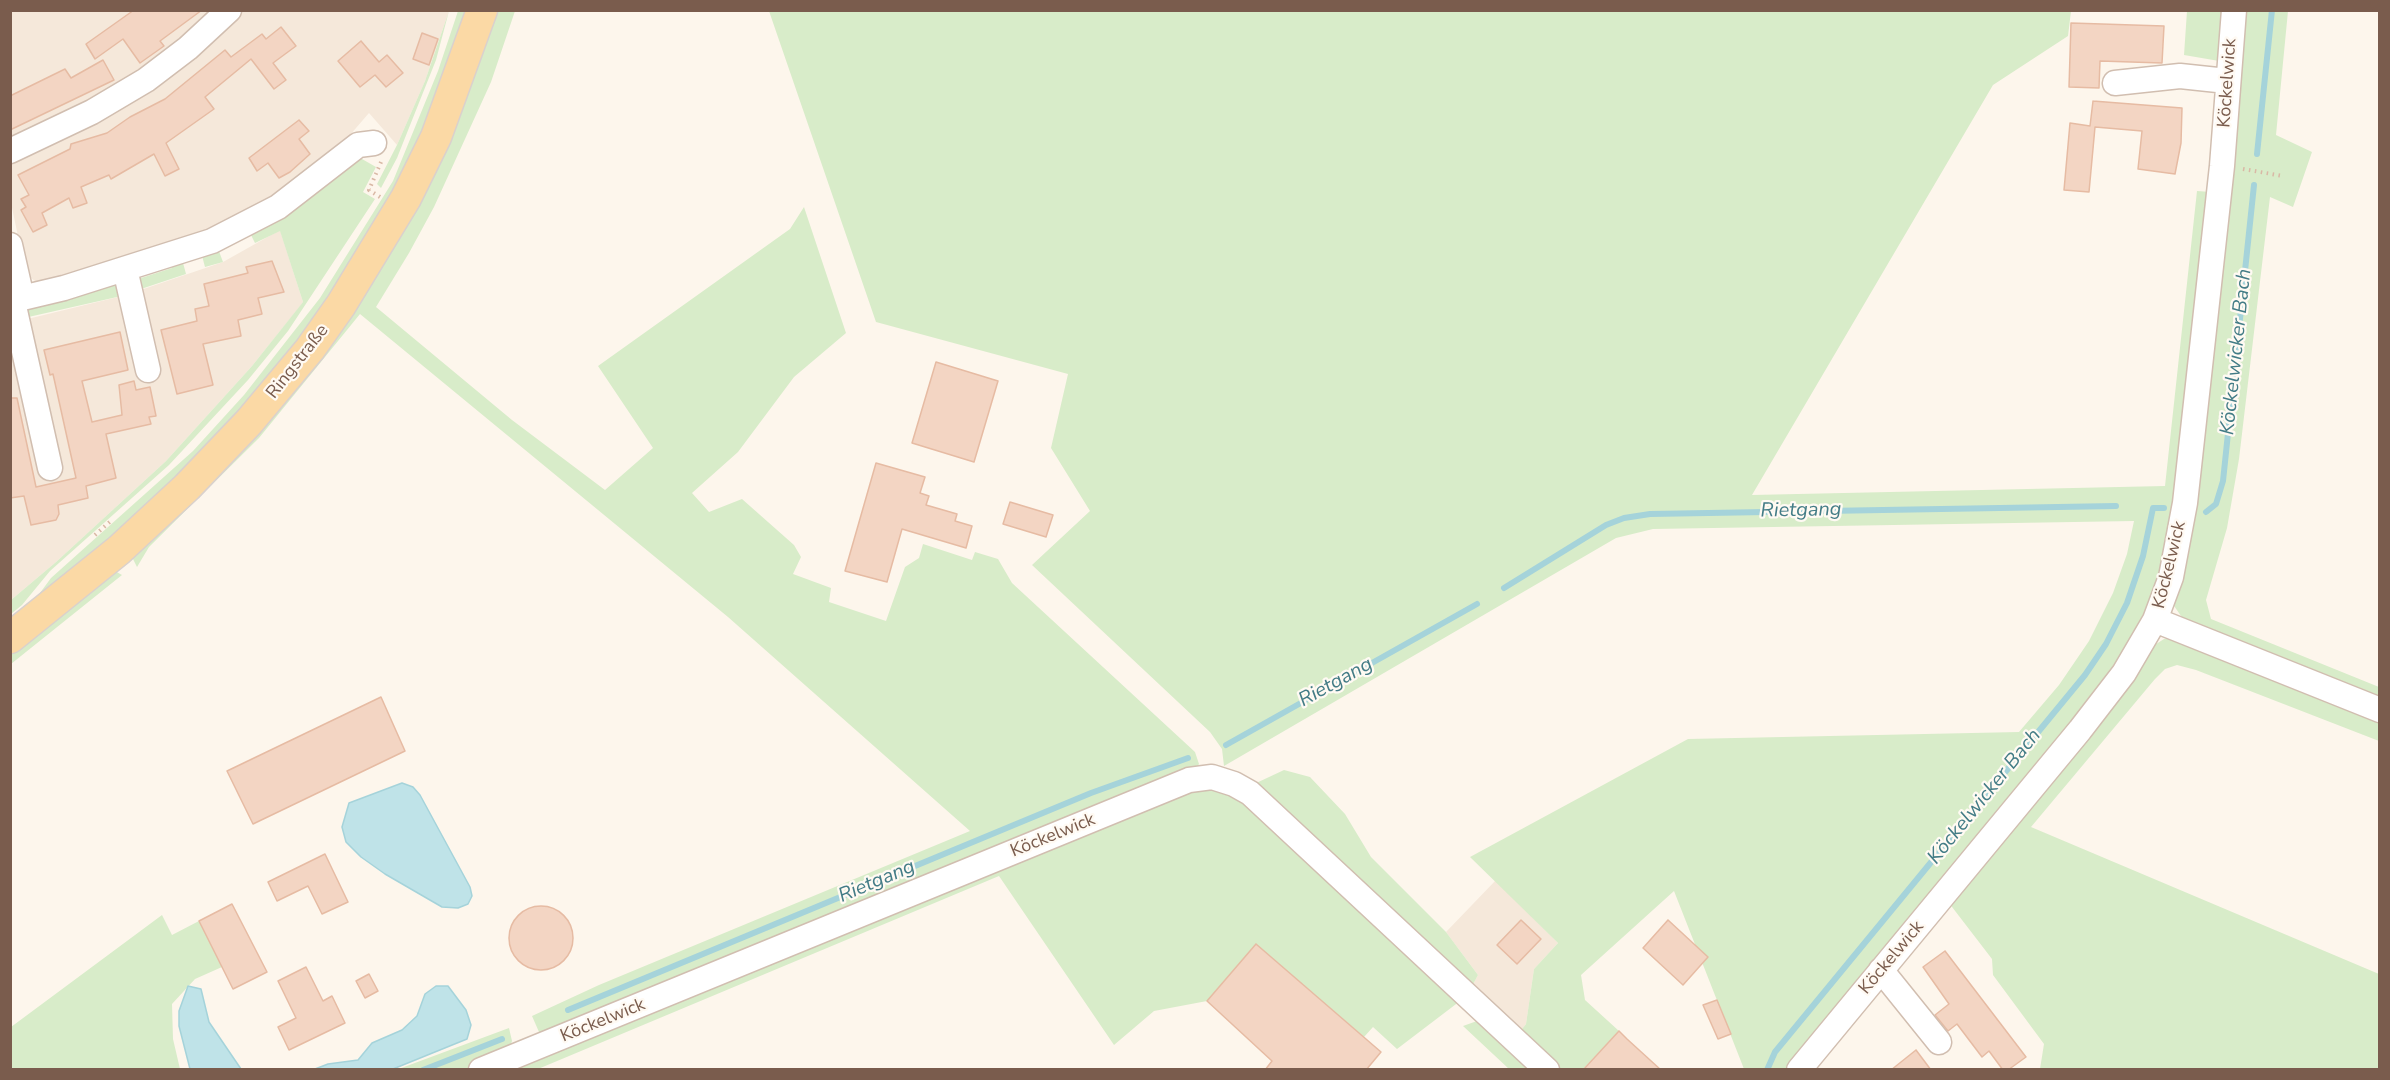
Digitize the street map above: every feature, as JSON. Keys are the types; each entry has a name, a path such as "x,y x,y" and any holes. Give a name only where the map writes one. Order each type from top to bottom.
{"main road":[{"name":"Ringstraße","path":"10,639 119,550 187,487 249,422 310,349 372,258 406,198 436,137 482,10"}],"street":[{"path":"10,151 92,112 146,80 188,48 229,10"},
{"name":"Köckelwick","path":"1799,1070 2080,730 2124,673 2155,621 2170,577 2185,502 2222,166 2234,10"},
{"path":"2115,83 2180,76 2227,81"},
{"path":"16,303 212,241 278,207 358,145 375,143"},
{"path":"10,245 16,303 50,468"},
{"path":"125,269 148,370"},
{"path":"2155,621 2379,710"},
{"name":"Köckelwick","path":"481,1070 1189,780 1212,777 1234,784 1250,793 1547,1070"},
{"path":"1881,970 1939,1042"}],"path":[{"path":"375,143 382,157 380,169 369,189 380,197"},
{"path":"2222,166 2283,176"},
{"path":"374,207 384,189"},
{"path":"88,542 114,519"}],"shaded area":[{"path":"10,11 216,11 133,78 11,141"},
{"path":"242,11 449,11 425,81 397,145 369,113 330,158 275,200 213,233 40,285 26,274 11,203 10,167 14,161 228,26"},
{"path":"280,230 303,302 301,305 252,366 166,461 11,600 11,323 126,295 223,262"},
{"path":"1496,880 1558,943 1534,969 1526,1024 1519,1033 1470,990 1478,975 1446,932"}],"green space":[{"path":"449,11 436,60 397,158 381,188 377,184 425,81"},
{"path":"458,11 471,11 403,183 315,327 184,477 11,622 37,597 51,578 193,451 244,395 320,298 393,181 438,71"},
{"path":"491,11 515,11 491,82 434,207 376,307 512,420 605,490 653,448 598,366 790,229 804,207 846,333 794,377 738,452 692,493 709,512 742,499 794,545 801,557 793,574 831,588 829,602 886,621 905,567 919,558 923,544 972,560 975,552 998,559 1012,583 1195,752 1199,764 1194,773 546,1037 539,1032 532,1016 599,985 970,831 728,617 360,314 259,438 149,547 137,567 133,559 133,550 328,342"},
{"path":"769,11 2071,11 2068,36 1993,85 1752,495 2165,486 2197,191 2211,192 2169,555 2133,646 1792,1069 1744,1069 1674,891 1581,975 1585,1000 1619,1031 1583,1069 1556,1069 1519,1033 1526,1024 1534,969 1558,943 1470,857 1688,739 2019,732 2059,685 2089,641 2113,593 2127,554 2134,521 1653,529 1616,538 1224,766 1222,749 1210,732 1032,565 1090,511 1051,448 1068,374 876,322"},
{"path":"2187,11 2230,11 2225,62 2184,55"},
{"path":"2247,11 2288,11 2276,135 2312,152 2293,207 2270,197 2239,459 2227,528 2206,600 2211,619 2379,687 2379,704 2188,626 2172,603 2232,156"},
{"path":"352,159 362,159 376,167 363,192 375,199 288,331 248,380 169,465 50,571 22,605 11,614 11,600 166,461 252,366 303,302 280,231 255,243 251,235 263,229 261,224"},
{"path":"217,246 223,262 205,267 201,252"},
{"path":"182,259 186,274 138,290 138,279 172,268 171,263"},
{"path":"118,284 126,295 24,318 24,309"},
{"path":"115,571 122,575 11,664 11,651"},
{"path":"2178,637 2379,716 2379,741 2196,670 2177,665 2165,669 2155,679 2031,827 2379,974 2379,1069 2040,1069 2044,1044 1993,975 1992,959 1949,903 2153,646 2164,639"},
{"path":"1284,770 1310,777 1345,814 1371,857 1446,932 1478,975 1470,990 1252,785"},
{"path":"1225,786 1464,998 1397,1049 1373,1027 1364,1037 1256,945 1207,1001 1154,1011 1114,1045 999,876 538,1069 508,1070 1174,792"},
{"path":"162,915 172,935 199,921 222,967 195,979 172,1004 173,1039 180,1069 11,1069 11,1027"},
{"path":"1477,1021 1538,1069 1509,1069 1463,1026"},
{"path":"509,1028 512,1041 508,1053 466,1069 396,1070"}],"water":[{"path":"402,783 413,787 420,795 470,887 472,896 468,904 458,908 442,907 385,874 361,857 346,842 342,827 349,803"},
{"path":"188,986 201,989 209,1022 241,1069 190,1069 179,1026 179,1011"},
{"path":"436,986 448,986 466,1010 471,1025 467,1039 393,1069 315,1069 328,1064 358,1060 372,1043 402,1030 417,1016 425,994"}],"building":[{"path":"134,10 202,10 160,41 164,46 140,63 123,39 95,59 86,44"},
{"path":"2071,23 2164,26 2162,63 2100,61 2099,88 2069,87"},
{"path":"281,27 296,46 273,63 286,80 274,89 251,59 205,97 214,109 166,143 179,169 165,176 154,154 111,179 109,175 81,187 87,203 73,208 69,198 42,213 47,225 33,232 21,210 26,207 21,199 29,195 18,175 70,149 71,144 107,133 130,117 165,99 225,50 231,57 262,34 266,39"},
{"path":"422,33 438,39 429,65 413,59"},
{"path":"361,41 379,62 387,55 403,73 386,87 375,75 360,87 338,61"},
{"path":"103,60 114,80 10,130 10,96 65,69 71,78"},
{"path":"2093,101 2182,108 2181,143 2175,174 2138,169 2142,131 2095,127 2089,192 2064,190 2070,123 2090,126"},
{"path":"299,120 309,131 299,139 310,154 290,172 279,178 268,163 257,171 249,158"},
{"path":"272,261 284,292 258,298 262,314 238,320 241,336 203,344 213,385 177,394 161,330 197,321 195,309 209,306 204,284 248,273 246,267"},
{"path":"120,332 128,370 82,381 92,422 122,415 119,385 134,381 136,390 150,387 156,416 149,417 151,424 106,434 116,478 86,486 88,498 58,505 59,514 56,520 31,525 24,496 10,498 10,398 17,398 36,487 76,478 53,374 50,375 44,350"},
{"path":"936,362 998,381 974,462 912,443"},
{"path":"876,463 925,477 920,493 929,496 926,505 957,514 955,521 972,526 966,548 902,529 887,582 845,571"},
{"path":"1010,502 1053,515 1046,537 1003,524"},
{"path":"381,697 405,751 253,824 227,771"},
{"path":"325,854 348,902 322,914 308,886 277,901 268,882"},
{"path":"232,904 267,972 233,989 199,921"},
{"path":"541,906 553,908 564,915 571,926 573,938 571,950 564,961 553,968 541,970 529,968 518,961 511,950 509,938 511,926 518,915 529,908"},
{"path":"1521,920 1541,939 1517,964 1497,945"},
{"path":"1668,920 1708,957 1683,985 1643,948"},
{"path":"1256,944 1381,1052 1366,1070 1265,1070 1272,1061 1207,1001"},
{"path":"1945,951 2026,1057 2008,1070 2003,1070 1989,1051 1982,1057 1957,1024 1948,1031 1935,1015 1949,1004 1923,967"},
{"path":"306,967 323,1001 332,996 345,1023 289,1050 278,1027 296,1018 278,981"},
{"path":"369,974 378,991 365,998 356,981"},
{"path":"1717,1000 1731,1034 1718,1039 1703,1005"},
{"path":"1619,1031 1627,1039 1661,1070 1583,1070"},
{"path":"1916,1050 1931,1070 1891,1070"}],"waterway":[{"name":"Köckelwicker Bach","path":"2257,154 2272,10"},
{"name":"Köckelwicker Bach","path":"2206,512 2216,504 2223,481 2254,185"},
{"name":"Rietgang","path":"1504,588 1606,525 1624,518 1650,514 2116,506"},
{"name":"Köckelwicker Bach","path":"1767,1070 1775,1052 2085,675 2106,644 2127,603 2143,556 2153,508 2164,508"},
{"name":"Rietgang","path":"1226,745 1477,604"},
{"name":"Rietgang","path":"568,1010 1091,793 1188,758"},
{"name":"Rietgang","path":"423,1070 502,1039"}]}
